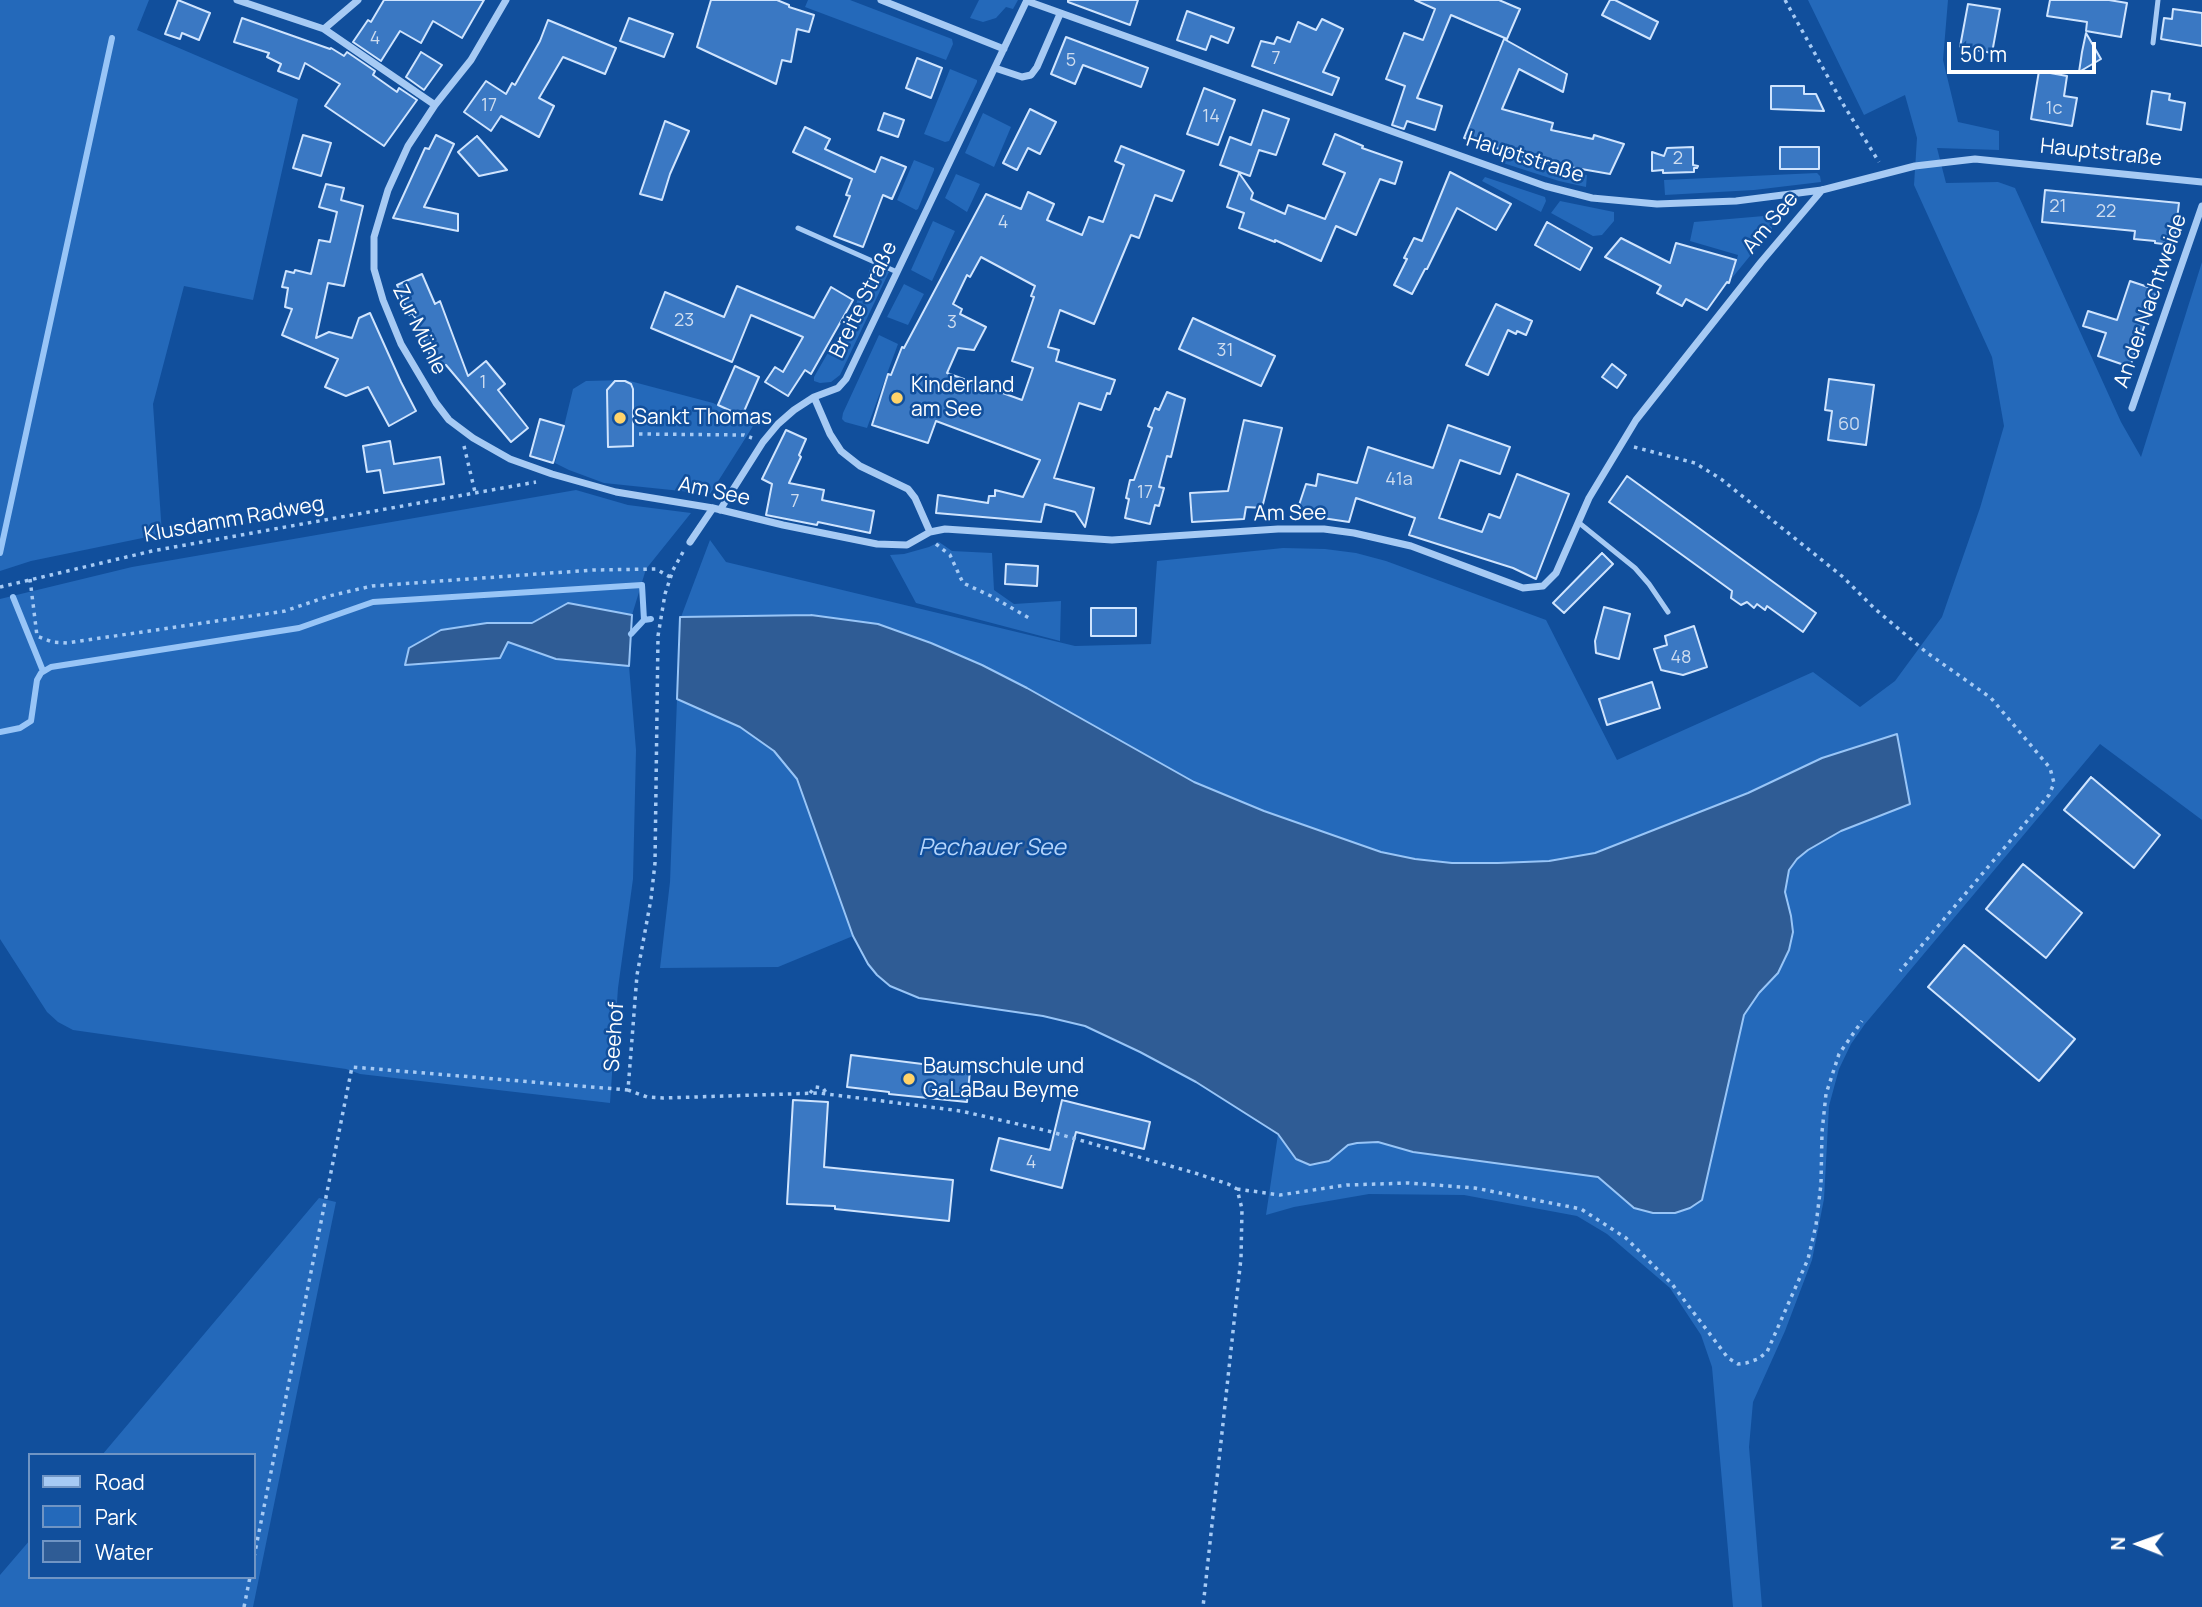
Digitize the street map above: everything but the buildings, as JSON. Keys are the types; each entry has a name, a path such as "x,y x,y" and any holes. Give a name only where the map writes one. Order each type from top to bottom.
{"street":[{"path":"237,0 324,29 435,105"},
{"path":"324,29 358,0"},
{"name":"Zur Mühle","path":"506,0 471,60 435,105 408,146 391,183 374,237 374,269 383,300 406,352 436,403 460,430 510,459 552,474"},
{"path":"881,0 1004,48"},
{"name":"Breite Straße","path":"716,509 763,442 785,417 814,397 835,390 846,379 1027,1"},
{"name":"Hauptstraße","path":"1027,1 1560,191 1592,198 1657,204 1736,201 1822,190 1915,166 1975,159 2202,182"},
{"path":"995,68 1022,78 1031,75 1060,14"},
{"name":"Am See","path":"552,474 615,492 716,509 888,545 907,545 930,532 951,529 1112,540 1303,528 1339,530 1411,546 1513,585 1534,589 1546,584 1556,573 1578,522 1621,443 1654,395 1822,190"},
{"name":"An der Nachtweide","path":"2132,408 2202,206"},
{"path":"814,397 830,434 841,451 860,466 908,489 915,498 930,532"},
{"path":"690,542 716,509"}],"lane":[{"path":"2153,43 2158,0"},
{"path":"797,228 897,272"},
{"path":"1578,522 1634,568 1668,612"}],"path":[{"path":"1785,0 1843,104 1886,173"},
{"path":"460,430 475,492"},
{"path":"639,434 744,435 763,442"},
{"path":"1621,443 1695,464 1721,479 1843,577 1874,608 1926,652 1995,701 2050,768 2054,783 2049,795 1900,971"},
{"name":"Klusdamm Radweg","path":"0,587 152,551 548,481 552,474"},
{"path":"930,532 936,544 953,559 963,583 1029,618"},
{"name":"Seehof","path":"690,542 670,577 658,636 655,863 637,975 628,1090 647,1097 663,1098 827,1094 985,1116 1195,1172 1237,1189 1280,1195 1347,1185 1408,1183 1475,1188 1581,1209 1626,1238 1649,1260 1672,1284 1728,1359 1742,1364 1758,1359 1767,1352 1808,1259 1815,1233 1821,1184 1826,1094 1839,1054 1862,1021"},
{"path":"30,579 37,636 52,642 67,642 285,611 329,596 372,586 593,570 656,569 670,577"},
{"path":"256,1547 352,1067 628,1090"},
{"path":"1203,1607 1241,1258 1242,1209 1237,1189"},
{"path":"244,1607 250,1579"}],"green space":[{"path":"0,0 149,0 137,30 298,99 253,300 184,286 153,404 162,534 31,561 0,571"},
{"path":"808,0 850,0 952,39 953,44 946,60 805,7"},
{"path":"979,0 1018,0 1013,9 1006,7 996,18 983,22 970,18"},
{"path":"1808,0 1948,0 1943,60 1958,122 1999,131 1999,150 1937,148 1946,183 1998,182 2015,188 2121,422 2141,457 2202,262 2202,820 2100,744 1851,1044 1839,1069 1829,1106 1824,1199 1812,1260 1785,1331 1753,1402 1749,1447 1762,1607 1733,1607 1712,1367 1701,1335 1670,1288 1607,1234 1577,1216 1464,1195 1369,1194 1294,1207 1266,1215 1278,1134 1296,1159 1310,1165 1329,1161 1348,1145 1378,1142 1413,1152 1598,1177 1634,1208 1701,1201 1744,1015 1759,993 1778,973 1791,916 1785,892 1789,870 1808,850 1841,831 1909,804 1823,758 1748,793 1595,853 1549,861 1498,863 1452,863 1415,859 1381,852 1264,811 1194,782 982,665 878,624 811,615 681,617 710,540 726,562 1075,646 1151,644 1157,561 1283,548 1325,549 1386,561 1546,620 1617,760 1813,672 1860,707 1895,681 1942,617 1980,508 2004,426 1992,357 1914,185 1917,138 1905,95 1864,115"},
{"path":"950,69 977,82 949,141 945,142 924,134"},
{"path":"983,113 1011,127 994,167 965,153"},
{"path":"1500,155 1546,168 1587,175 1586,187 1500,162"},
{"path":"914,160 934,168 916,210 897,200"},
{"path":"1817,173 1821,182 1754,190 1665,195 1664,180"},
{"path":"956,174 980,184 967,212 945,198"},
{"path":"1485,177 1545,197 1541,212 1482,181"},
{"path":"1560,201 1614,212 1614,221 1602,235 1593,236 1551,213"},
{"path":"1764,216 1771,220 1772,229 1732,278 1738,255 1690,241 1694,222"},
{"path":"933,221 955,231 932,281 911,270"},
{"path":"872,264 889,272 840,375 831,382 814,381 856,304"},
{"path":"904,284 924,294 908,325 887,317"},
{"path":"879,335 898,344 867,428 842,419"},
{"path":"626,380 713,403 755,423 710,494 604,483 555,463 573,389 586,381"},
{"path":"576,490 628,505 691,513 646,569 632,615 568,603 532,623 487,623 441,630 406,665 454,661 508,642 556,659 629,666 636,750 633,879 618,988 610,1103 360,1074 346,1069 73,1030 47,1012 0,939 0,599 132,567"},
{"path":"939,542 952,551 992,553 994,590 1014,604 1061,601 1060,641 916,603 890,555 904,554"},
{"path":"677,699 740,727 774,751 797,779 853,936 778,967 660,968 670,882"},
{"path":"319,1198 336,1202 253,1607 0,1607 0,1575 28,1542 28,1579 256,1579 256,1453 104,1453"}],"water":[{"path":"568,603 632,615 629,666 556,659 508,642 500,658 405,665 409,648 441,630 487,623 532,623"},
{"name":"Pechauer See","path":"811,615 878,624 931,643 1027,688 1194,782 1264,811 1381,852 1415,859 1452,863 1498,863 1549,861 1595,853 1748,793 1822,758 1897,734 1910,804 1841,831 1808,850 1789,870 1785,892 1793,932 1789,950 1778,973 1759,993 1744,1015 1702,1200 1690,1208 1675,1213 1653,1213 1634,1208 1598,1177 1413,1152 1378,1142 1348,1145 1329,1161 1310,1165 1296,1159 1278,1134 1196,1082 1085,1026 1043,1016 919,998 890,986 877,975 853,936 797,779 774,751 740,727 677,699 680,617"}],"waterway":[{"path":"0,553 112,38"},
{"path":"0,732 20,728 31,721 37,680 41,673 51,667 299,628 373,602 642,585 644,620 651,619"},
{"path":"13,597 43,671"},
{"path":"631,634 644,620"}],"place":[{"name":"Kinderland am See","path":"897,398"},
{"name":"Sankt Thomas","path":"620,418"},
{"name":"Baumschule und GaLaBau Beyme","path":"909,1079"}]}
